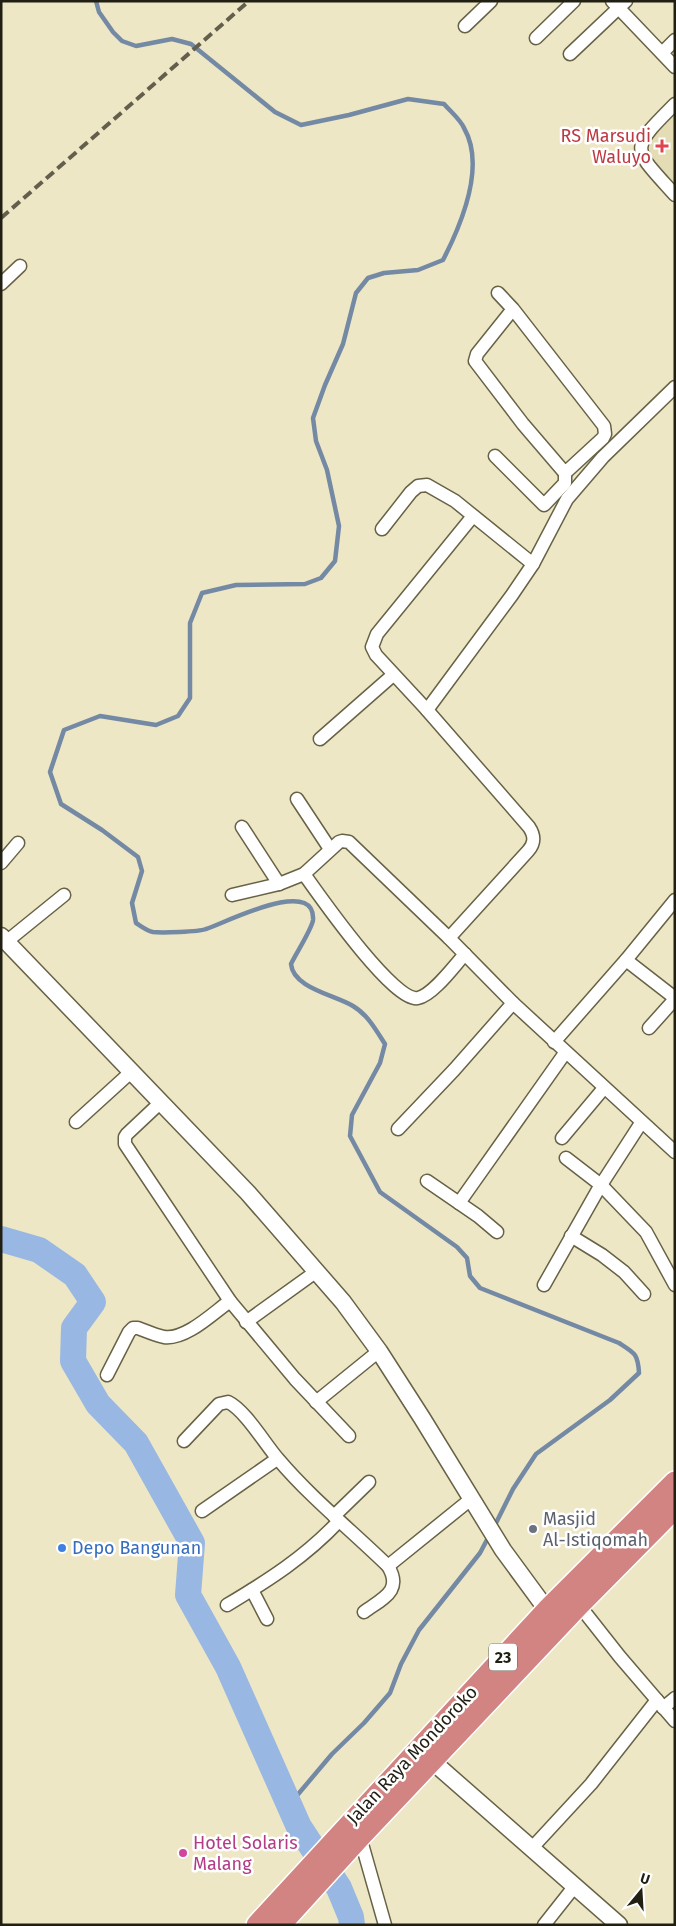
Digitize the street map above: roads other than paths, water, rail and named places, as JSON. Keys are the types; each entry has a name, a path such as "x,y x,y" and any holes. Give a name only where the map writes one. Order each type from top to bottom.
{"highway":[{"name":"Jalan Raya Mondoroko","path":"257,1925 302,1887 547,1610 675,1482"},
{"name":"Jalan Raya Mondoroko","path":"340,1846 360,1837 578,1605 675,1508"},
{"name":"Jalan Raya Mondoroko","path":"280,1925 302,1887"}],"street":[{"path":"465,26 491,1"},
{"path":"536,38 574,1"},
{"path":"570,54 619,4 675,67"},
{"path":"662,53 675,40"},
{"path":"675,104 644,137 640,150 645,162 675,195"},
{"path":"1,284 20,266"},
{"path":"498,293 513,309 604,426 605,434 565,473"},
{"path":"495,456 544,505 565,483 565,473 523,424 475,360 477,354 513,309"},
{"path":"427,710 483,636 533,564 568,500 604,457 675,387"},
{"path":"594,446 604,457"},
{"path":"579,460 590,472"},
{"path":"382,529 411,492 422,485 433,487 445,494 533,564"},
{"path":"449,938 528,851 533,844 534,836 529,827 427,710 393,675 373,651 372,647 375,638 472,516"},
{"path":"320,739 393,675"},
{"path":"297,799 330,849"},
{"path":"242,827 279,884"},
{"path":"232,895 279,884 304,874 330,849 342,841 350,842 565,1053 675,1152"},
{"path":"1,863 18,842"},
{"path":"304,874 339,923 387,981 408,997 417,998 427,993 465,954"},
{"path":"64,895 4,939 248,1193 343,1302 380,1352 503,1550 547,1610"},
{"path":"554,1042 626,960 675,900"},
{"path":"626,960 675,999 649,1028"},
{"path":"398,1129 454,1070 513,1003"},
{"path":"459,1203 565,1053"},
{"path":"76,1122 131,1072"},
{"path":"562,1138 604,1088"},
{"path":"160,1103 127,1134 124,1144 246,1322 316,1402 349,1436"},
{"path":"544,1285 601,1185 641,1123"},
{"path":"566,1158 601,1185 646,1232 675,1285"},
{"path":"426,1181 478,1216 497,1232"},
{"path":"571,1236 602,1255 624,1272 644,1294"},
{"path":"246,1322 317,1271"},
{"path":"107,1375 129,1332 133,1328 165,1337 176,1337 194,1327 230,1300"},
{"path":"316,1402 380,1352"},
{"path":"184,1441 219,1404 228,1402 237,1408 278,1459 336,1518 388,1566 394,1578 393,1587 383,1598 364,1612"},
{"path":"202,1511 278,1459"},
{"path":"226,1605 303,1556 370,1482"},
{"path":"388,1566 471,1499"},
{"path":"252,1590 267,1618"},
{"path":"578,1605 675,1721"},
{"path":"532,1849 660,1704 675,1698"},
{"path":"432,1761 619,1925"},
{"path":"360,1837 385,1925"},
{"path":"544,1925 574,1887"}],"waterway":[{"path":"96,1 99,12 122,41 136,46 172,39 191,44 275,112 301,125 349,115 408,99 444,104 458,119 470,143 473,160 468,195 457,230 443,260 418,270 384,273 368,278 356,293 343,344 313,418 316,441 327,470 339,526 335,561 321,578 305,584 236,585 202,593 190,623 190,698 178,716 156,725 100,716 64,730 50,772 61,804 102,830 138,857 142,871 132,903 136,923 146,930 153,932 202,930 248,912 285,902 300,902 310,907 313,920 307,936 291,964 294,972 307,985 353,1006 371,1023 385,1044 380,1063 352,1115 350,1136 380,1192 457,1247 467,1258 470,1276 480,1288 619,1343 635,1355 639,1373 610,1400 536,1454 513,1489 494,1527"},
{"path":"1,1239 39,1250 75,1275 93,1302 74,1328 73,1361 98,1404 136,1443 192,1543 188,1595 228,1667 299,1827 339,1888 351,1917 352,1925"},
{"path":"289,1805 332,1754 364,1723 390,1693 401,1664 419,1630 480,1553 489,1536"}],"railway":[{"path":"1,218 249,1"}],"place":[{"name":"RS Marsudi Waluyo","path":"662,146"},
{"name":"Masjid Al-Istiqomah","path":"533,1529"},
{"name":"Depo Bangunan","path":"62,1548"},
{"name":"Hotel Solaris Malang","path":"183,1853"}]}
